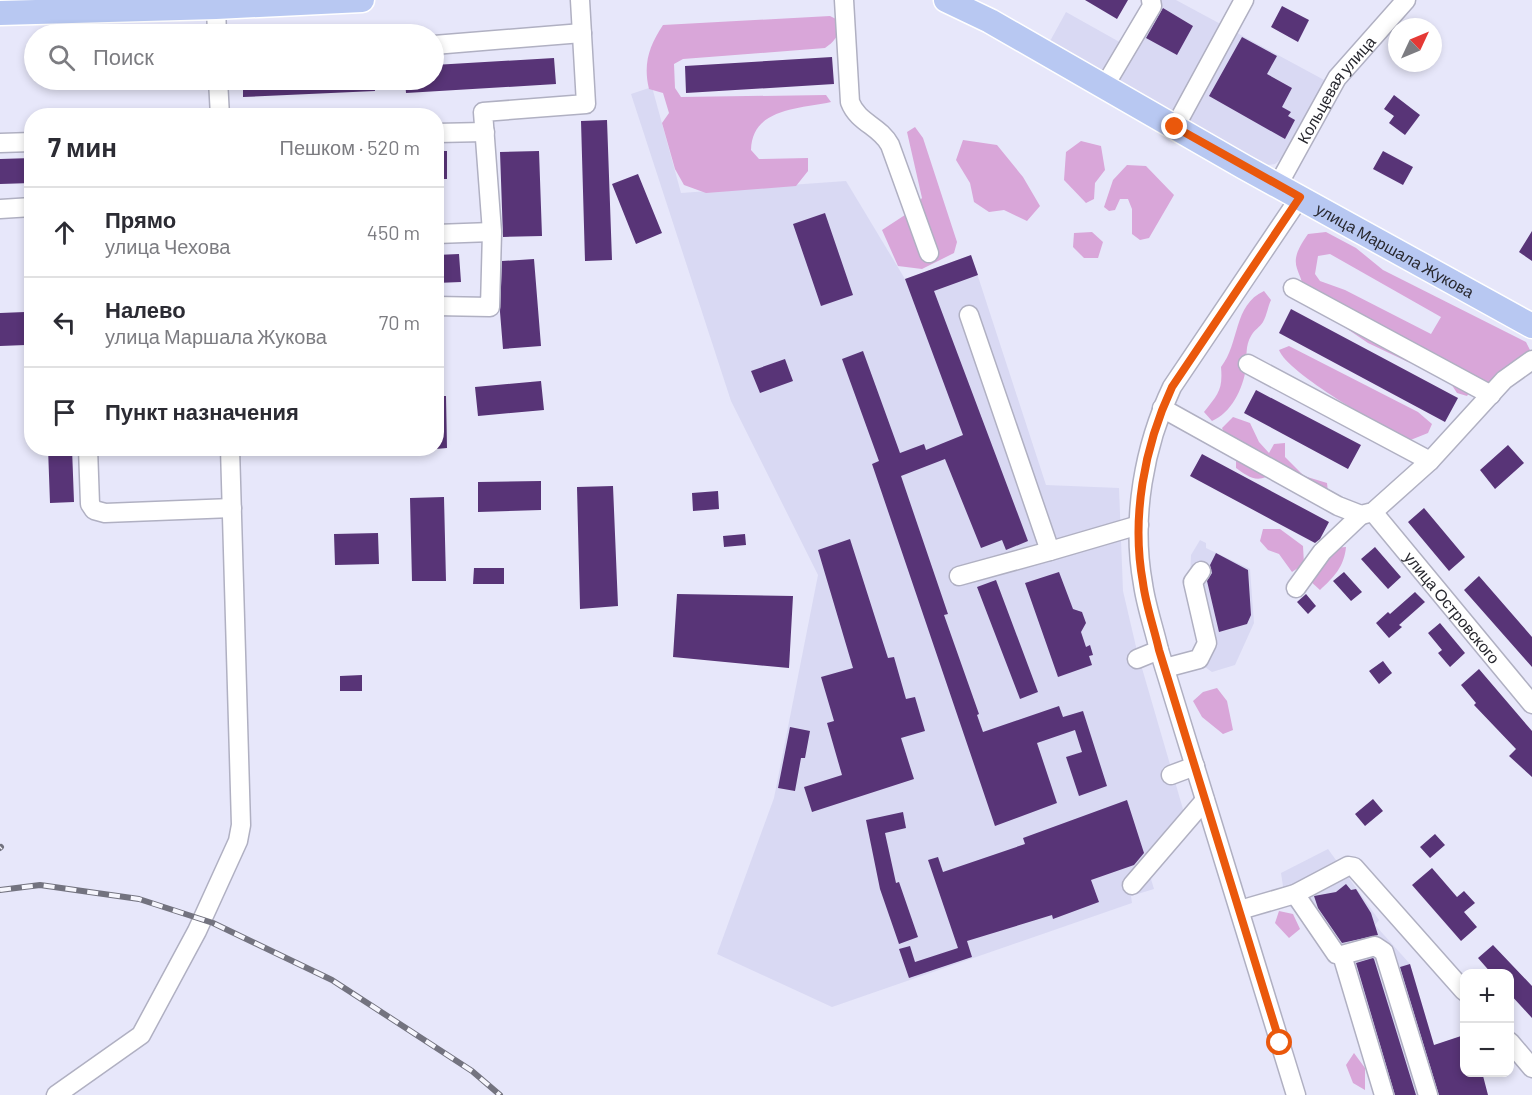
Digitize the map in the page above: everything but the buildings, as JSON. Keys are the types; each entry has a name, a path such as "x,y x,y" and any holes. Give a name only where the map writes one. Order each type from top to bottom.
{"main road":[{"path":"0,13 362,0"},
{"name":"улица Маршала Жукова","path":"946,0 990,21 1532,326"}],"street":[{"path":"444,306 490,307 492,232 483,112 586,104 580,0"},
{"path":"844,0 850,102 856,115 882,134 890,145 929,253"},
{"path":"1104,87 1152,6 1150,0"},
{"path":"1175,127 1244,0"},
{"name":"Кольцевая улица","path":"1278,185 1337,78 1400,1"},
{"path":"216,7 217,24"},
{"path":"444,44 582,33"},
{"path":"219,90 220,108"},
{"path":"444,133 485,132"},
{"path":"0,143 24,142"},
{"path":"1296,1095 1159,650 1143,584 1139,525 1147,461 1162,408 1185,365 1300,197"},
{"path":"0,209 24,208"},
{"path":"444,234 492,232"},
{"path":"1293,288 1491,395"},
{"path":"969,315 1050,551"},
{"path":"1296,588 1322,552 1430,461 1504,380 1532,360"},
{"path":"1248,364 1430,461"},
{"path":"1162,408 1338,506 1367,514"},
{"path":"88,456 90,504 94,510 105,513 232,508"},
{"path":"56,1095 141,1035 197,931 238,841 241,825 230,456"},
{"name":"улица Островского","path":"1367,514 1532,704"},
{"path":"959,576 1050,551 1089,546 1139,525"},
{"path":"1165,668 1199,658 1207,643 1193,582 1201,572"},
{"path":"1137,659 1159,650"},
{"path":"1171,775 1195,766"},
{"path":"1132,885 1205,800"},
{"path":"1240,910 1295,894 1348,866 1360,871 1460,986"},
{"path":"1295,894 1336,954 1342,955 1375,946 1384,952 1428,1095"},
{"path":"1342,955 1384,1095"},
{"path":"1514,1048 1532,1068"}],"shaded area":[{"path":"1160,0 1176,0 1326,81 1284,156 1275,164 1267,165 1255,159 1049,43 1066,12 1132,49"},
{"path":"830,16 840,21 840,26 835,39 825,48 683,59 674,64 675,88 681,97 826,95 831,102 779,113 768,118 753,136 751,150 759,159 808,158 808,171 796,186 706,193 684,185 675,169 662,123 669,113 663,93 649,89 647,80 648,56 663,25"},
{"path":"652,87 681,193 846,181 905,279 971,255 1046,485 1119,488 1123,591 1137,651 1185,816 1146,863 1154,889 1131,896 1132,903 832,1007 717,954 774,798 818,575 731,401 631,94"},
{"path":"915,127 923,138 957,242 954,253 922,269 898,266 882,230 908,213 922,198 907,132"},
{"path":"963,140 997,145 1023,177 1040,206 1027,221 1004,210 989,212 974,202 970,183 956,160"},
{"path":"1081,141 1101,146 1105,170 1095,183 1094,199 1086,203 1064,180 1066,152"},
{"path":"1127,165 1146,166 1174,195 1149,238 1140,240 1132,234 1132,209 1128,199 1120,199 1115,210 1109,211 1104,207 1113,180"},
{"path":"1092,232 1103,242 1098,258 1084,258 1073,247 1074,233"},
{"path":"1326,232 1356,248 1383,270 1526,342 1532,354 1497,380 1473,387 1467,396 1457,393 1448,379 1421,364 1408,362 1368,343 1334,320 1312,309 1303,298 1303,288 1296,262 1300,246 1308,234","holes":["1330,254 1441,317 1431,334 1345,290 1320,281 1315,274 1318,256"]},
{"path":"1264,291 1271,300 1263,322 1249,340 1242,384 1230,406 1212,421 1204,412 1218,391 1221,367 1247,305"},
{"path":"1289,346 1418,412 1432,424 1428,433 1408,441 1337,399 1286,360 1279,350"},
{"path":"1233,417 1250,423 1259,442 1269,453 1274,444 1285,443 1285,457 1304,476 1327,483 1328,492 1228,440 1222,428"},
{"path":"1236,459 1263,468 1266,477 1258,479 1247,475 1236,468"},
{"path":"1263,529 1280,529 1303,546 1304,564 1292,572 1279,554 1268,550 1260,541"},
{"path":"1200,540 1206,543 1206,548 1250,569 1254,623 1235,665 1212,672 1205,667 1194,671 1189,652 1193,650 1199,637 1190,582 1191,555"},
{"path":"1346,547 1338,571 1320,590 1309,580 1333,548"},
{"path":"1217,688 1227,701 1233,730 1223,734 1202,717 1193,701 1203,692"},
{"path":"1328,849 1379,920 1375,925 1410,964 1449,1095 1378,1095 1331,936 1318,938 1289,905 1284,893 1281,873"},
{"path":"1279,911 1293,914 1300,929 1289,938 1275,923"},
{"path":"1354,1053 1365,1068 1365,1090 1353,1083 1346,1065"}],"railway":[{"path":"0,890 40,885 139,899 213,923 332,980 472,1071 500,1095"}],"route":[{"path":"1175,127 1300,197 1172,387 1162,408 1147,461 1139,525 1143,584 1159,650 1280,1043"}]}
